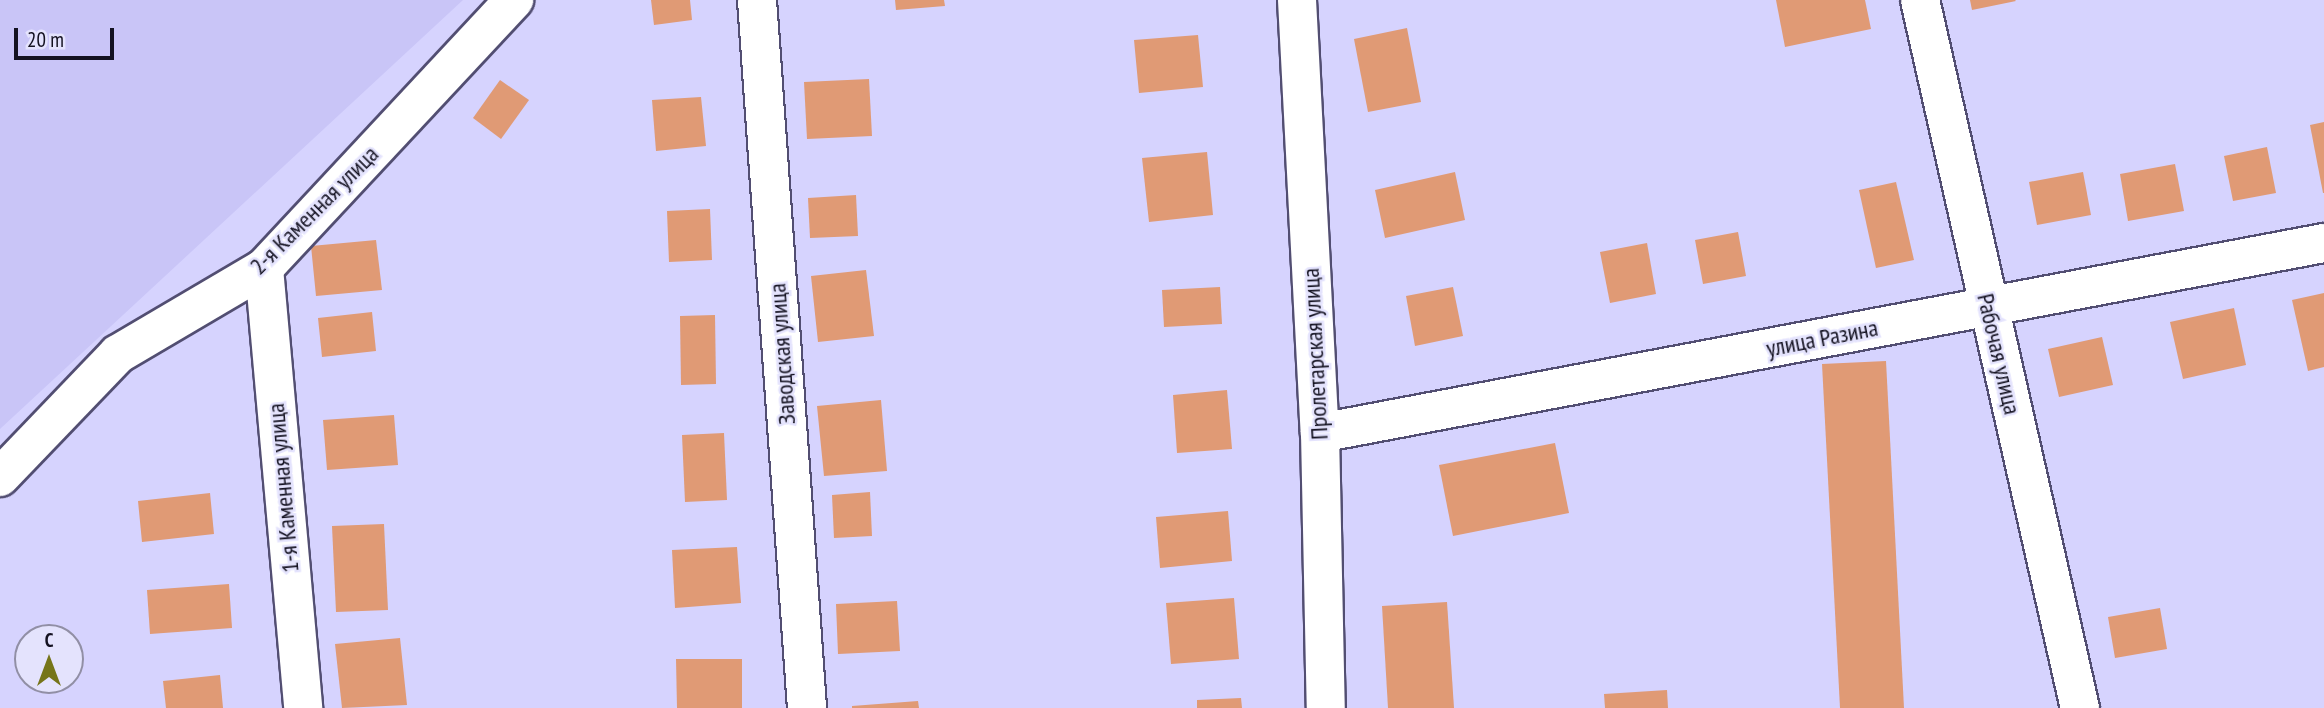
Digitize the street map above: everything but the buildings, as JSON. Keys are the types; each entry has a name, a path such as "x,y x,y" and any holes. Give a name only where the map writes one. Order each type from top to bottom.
{"street":[{"name":"2-я Каменная улица","path":"0,477 118,354 264,268 514,0"},
{"name":"Заводская улица","path":"757,0 807,708"},
{"name":"Пролетарская улица","path":"1297,0 1320,433 1326,708"},
{"name":"Рабочая улица","path":"1920,0 2080,708"},
{"name":"улица Разина","path":"1320,433 2324,243"},
{"name":"1-я Каменная улица","path":"264,268 303,708"}],"shaded area":[{"path":"0,0 463,0 0,429"}]}
